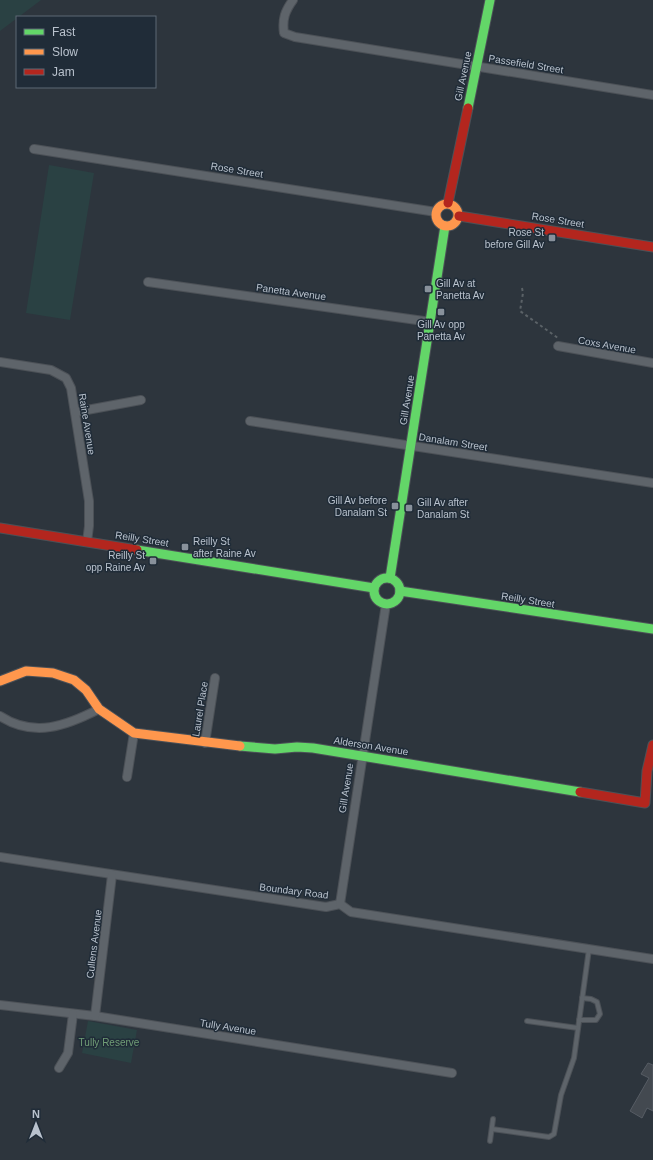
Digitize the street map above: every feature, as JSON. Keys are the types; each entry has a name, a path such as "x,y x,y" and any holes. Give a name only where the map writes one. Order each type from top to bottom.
{"street":[{"name":"Passefield Street","path":"293,0 285,11 282,23 284,32 295,37 653,95"},
{"name":"Gill Avenue","path":"448,203 490,0"},
{"name":"Rose Street","path":"34,150 436,212"},
{"path":"448,203 458,209 459,216 452,225 445,226 439,222 436,212 441,205 448,203"},
{"name":"Rose Street","path":"459,216 653,247"},
{"name":"Gill Avenue","path":"390,578 445,226"},
{"name":"Panetta Avenue","path":"148,282 431,322"},
{"name":"Coxs Avenue","path":"558,346 653,363"},
{"name":"Raine Avenue","path":"0,362 51,370 66,378 71,388 89,501 89,526 87,542"},
{"path":"76,412 141,400"},
{"name":"Danalam Street","path":"250,421 653,483"},
{"name":"Reilly Street","path":"0,528 374,588"},
{"path":"390,578 396,581 400,591 394,602 386,604 378,600 374,592 374,588 378,581 390,578"},
{"name":"Reilly Street","path":"400,591 653,630"},
{"name":"Gill Avenue","path":"340,904 386,604"},
{"name":"Alderson Avenue","path":"0,681 26,671 53,673 74,680 86,690 98,709 134,733 205,743 275,749 297,747 313,748 645,803 650,779"},
{"name":"Laurel Place","path":"205,743 215,678"},
{"path":"0,716 13,725 45,729 66,724 98,709"},
{"path":"127,777 134,733"},
{"path":"650,779 653,745"},
{"name":"Boundary Road","path":"0,857 326,907 340,904 351,912 653,959"},
{"name":"Cullens Avenue","path":"95,1016 112,875"},
{"name":"Tully Avenue","path":"0,1005 95,1016 452,1073"},
{"path":"59,1068 68,1053 73,1014"}],"lane":[{"path":"492,1130 549,1137 553,1136 562,1095 572,1067 589,949"},
{"path":"579,1020 593,1021 596,1020 600,1014 597,1002 591,999 582,998"},
{"path":"527,1021 578,1028"},
{"path":"490,1141 493,1119"}],"path":[{"path":"522,288 523,293 520,311 574,349"}],"green space":[{"path":"0,0 41,0 20,16 16,16 16,19 0,31"},
{"path":"49,165 94,173 70,320 26,313"},
{"name":"Tully Reserve","path":"88,1021 137,1030 131,1063 82,1053"}],"building":[{"path":"648,1063 653,1065 653,1111 647,1108 642,1118 630,1111 649,1078 641,1074"}],"traffic: fast":[{"path":"468,108 490,0"},
{"path":"390,578 445,226"},
{"path":"137,550 374,588"},
{"path":"387,578 396,582 400,591 396,600 387,604 378,600 374,591 378,582 387,578"},
{"path":"400,591 653,629"},
{"path":"240,746 275,749 297,747 313,748 580,792"}],"traffic: slow":[{"path":"447,204 455,207 458,215 455,223 447,226 439,223 436,215 439,207 447,204"},
{"path":"0,681 26,671 53,673 74,680 86,690 99,709 134,733 240,746"}],"traffic: jam":[{"path":"448,203 468,108"},
{"path":"459,216 653,247"},
{"path":"0,528 137,550"},
{"path":"580,792 645,803 647,771 653,745"}],"place":[{"name":"Rose St before Gill Av","path":"552,238"},
{"name":"Gill Av at Panetta Av","path":"428,289"},
{"name":"Gill Av opp Panetta Av","path":"441,312"},
{"name":"Gill Av before Danalam St","path":"395,506"},
{"name":"Gill Av after Danalam St","path":"409,508"},
{"name":"Reilly St after Raine Av","path":"185,547"},
{"name":"Reilly St opp Raine Av","path":"153,561"}]}
